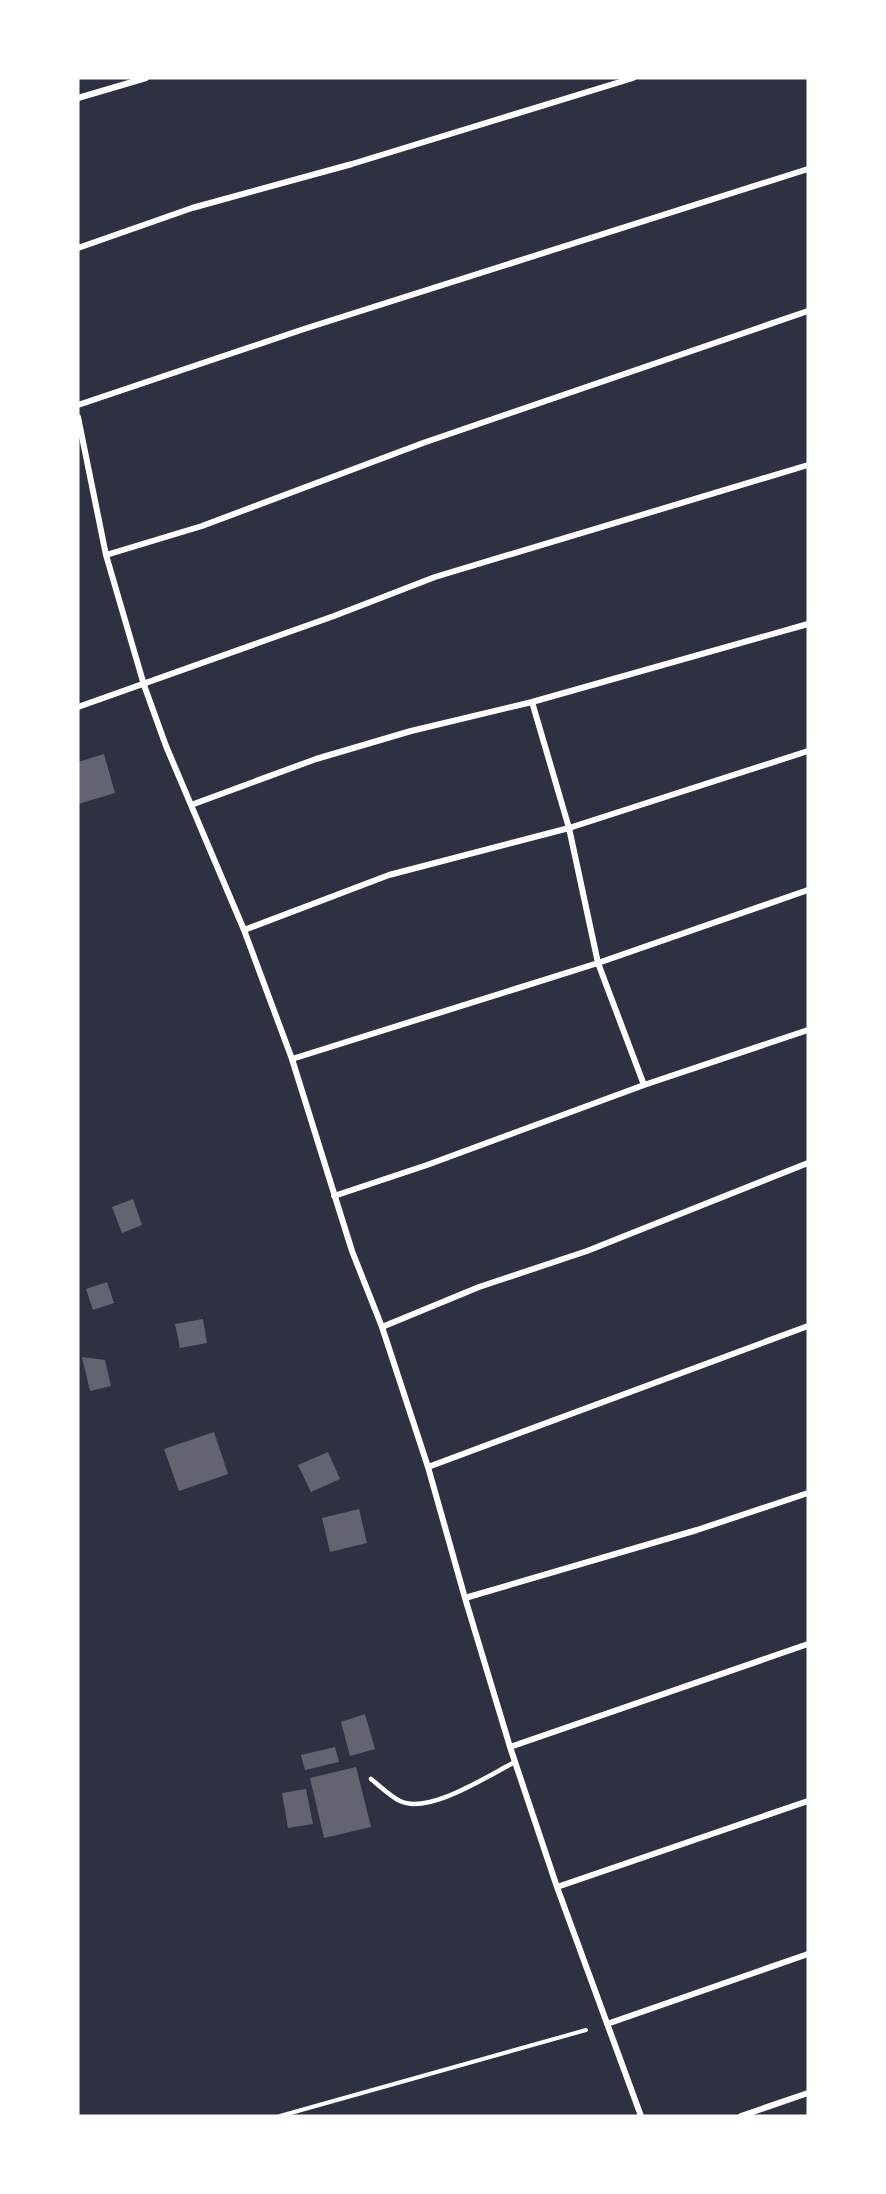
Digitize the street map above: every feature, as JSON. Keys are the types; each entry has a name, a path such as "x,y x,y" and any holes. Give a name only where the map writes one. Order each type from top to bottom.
{"street":[{"path":"78,98 146,78"},
{"path":"78,248 192,208 352,164 633,78"},
{"path":"78,405 304,329 808,169"},
{"path":"106,555 202,526 423,443 808,311"},
{"path":"78,417 106,555 144,685 165,746 244,930 292,1059 352,1251 382,1327 428,1467 510,1747 557,1887 640,2116"},
{"path":"78,706 144,685 435,577 808,465"},
{"path":"191,806 316,759 411,731 532,702 808,624"},
{"path":"532,702 569,828 598,963 644,1085"},
{"path":"244,930 389,875 569,828 808,751"},
{"path":"292,1059 598,963 808,890"},
{"path":"334,1196 428,1165 644,1085 808,1030"},
{"path":"382,1327 479,1287 587,1251 808,1163"},
{"path":"428,1467 808,1326"},
{"path":"465,1598 697,1530 808,1493"},
{"path":"510,1747 808,1644"},
{"path":"557,1887 808,1801"},
{"path":"607,2024 808,1954"},
{"path":"741,2116 808,2093"}],"lane":[{"path":"371,1779 401,1802 428,1804 450,1796 515,1762"}],"path":[{"path":"280,2116 607,2024"}],"building":[{"path":"104,754 115,793 78,804 78,762"},
{"path":"133,1199 142,1225 122,1233 112,1207"},
{"path":"107,1282 114,1303 93,1310 86,1289"},
{"path":"203,1319 207,1343 180,1348 175,1324"},
{"path":"82,1357 105,1360 111,1386 90,1391"},
{"path":"214,1432 228,1474 179,1491 164,1449"},
{"path":"328,1452 340,1479 311,1492 298,1465"},
{"path":"359,1509 367,1543 330,1552 322,1518"},
{"path":"365,1714 375,1749 350,1756 341,1722"},
{"path":"335,1747 339,1762 305,1770 301,1755"},
{"path":"356,1767 371,1827 324,1838 310,1778"},
{"path":"306,1789 313,1824 288,1828 282,1793"}]}
